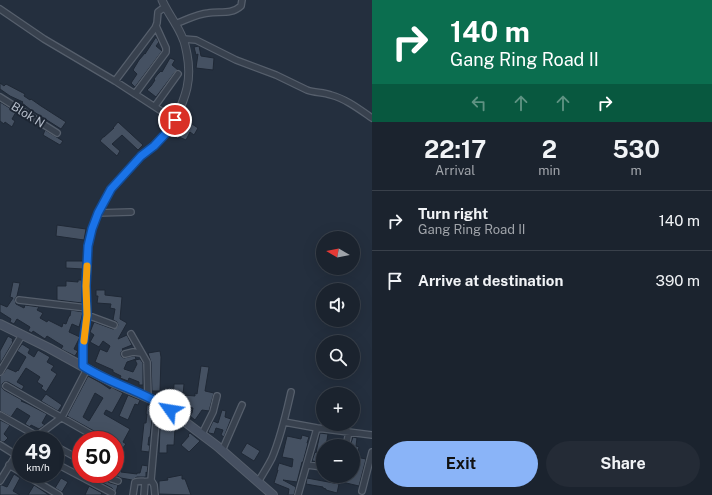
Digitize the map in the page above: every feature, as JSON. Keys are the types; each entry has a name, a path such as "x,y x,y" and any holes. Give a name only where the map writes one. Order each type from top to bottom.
{"main road":[{"path":"0,324 22,334 116,384 160,403 202,434 273,495"}],"street":[{"path":"44,431 62,417 85,368 83,345 87,315 86,286 88,246 98,213 111,189 141,156 154,146 169,130 175,120 186,91 189,80 188,61 184,39 162,0"},
{"path":"175,24 194,16 208,13 234,11 241,6 242,0"},
{"path":"0,9 175,120"},
{"path":"115,81 156,26 159,10 166,9"},
{"path":"135,94 166,52 166,48 156,26"},
{"path":"184,39 196,40 236,60 276,75 312,92 330,94 351,104 372,118"},
{"path":"155,106 178,74"},
{"name":"Blok N","path":"0,97 56,133"},
{"path":"98,213 131,212"},
{"path":"19,300 87,308"},
{"path":"87,315 114,325"},
{"path":"0,372 22,334"},
{"path":"131,334 147,362 148,397"},
{"path":"125,354 132,352 141,353"},
{"path":"6,386 86,431"},
{"path":"258,482 272,459 284,422 291,392"},
{"path":"202,434 213,412 217,396"},
{"path":"155,495 154,485 151,480 157,411 160,403"},
{"path":"222,451 242,405"},
{"path":"0,415 28,431"},
{"path":"284,422 316,428"},
{"path":"298,495 316,431"},
{"path":"341,431 372,435"},
{"path":"348,439 349,432"},
{"path":"0,445 12,452"},
{"path":"362,491 372,452"},
{"path":"0,481 12,461"},
{"path":"307,465 316,466"},
{"path":"64,468 112,494"},
{"path":"133,495 135,482 149,482 151,480"},
{"path":"144,495 145,482"},
{"path":"39,483 59,495"}],"building":[{"path":"156,37 159,42 156,46 162,51 135,87 131,83 137,74 133,70"},
{"path":"199,46 201,56 214,58 213,70 196,68 198,54 196,55 194,47"},
{"path":"170,58 175,60 172,65 178,70 156,97 147,90 157,75 161,71 162,72"},
{"path":"0,83 4,86 6,84 25,94 24,96 66,122 61,129 31,110 22,103 23,102 0,89"},
{"path":"0,102 16,112 12,119 15,121 12,127 5,122 4,124 0,121"},
{"path":"183,118 198,128 194,135 190,132 186,140 179,137 178,139 173,135"},
{"path":"118,122 143,145 138,150 122,135 112,144 120,151 117,156 100,141 114,128"},
{"path":"45,130 63,141 60,145 43,135"},
{"path":"57,225 86,229 84,240 56,236"},
{"path":"66,261 83,261 83,269 66,268"},
{"path":"78,280 82,280 82,303 57,300 57,286 66,286 66,281 78,282"},
{"path":"13,282 20,283 15,299 16,304 24,308 25,305 39,307 37,310 43,313 40,318 47,322 48,320 62,327 63,323 66,324 71,310 83,312 79,327 72,324 69,332 80,337 74,349 78,351 75,356 61,349 63,346 47,336 45,339 33,331 32,333 28,331 30,327 17,319 14,324 10,322 11,319 0,312 0,304 7,307 13,298 10,297"},
{"path":"96,290 105,290 105,295 122,297 120,319 127,323 118,339 127,335 132,345 122,349 121,355 124,358 135,356 136,359 127,362 124,369 133,372 137,364 135,360 140,359 143,363 143,385 139,385 139,382 129,378 128,381 120,378 121,376 113,372 113,370 95,362 100,349 107,352 110,346 103,341 99,347 90,342 94,335 90,332 94,322 113,329 118,325 117,322 113,320 115,309 110,308 111,304 97,303 98,296 96,296"},
{"path":"8,336 13,339 13,342 0,364 0,351"},
{"path":"22,344 30,349 28,353 34,357 38,350 50,357 47,362 54,366 51,370 57,374 46,392 41,388 43,386 37,382 40,377 26,368 17,382 24,386 22,390 8,382 4,382 2,384 2,388 4,390 22,400 21,401 47,414 42,423 45,425 39,429 25,424 30,416 17,408 11,417 0,411 0,376 7,368 16,372 17,370 18,371 26,357 17,351"},
{"path":"160,351 160,391 152,391 151,362 148,353"},
{"path":"201,366 209,367 205,391 214,393 209,411 202,410 195,420 190,416 193,408 173,405 174,384 184,384 183,395 195,396 195,393 197,394"},
{"path":"88,376 110,389 111,387 123,393 112,413 106,410 104,414 130,429 124,440 124,431 94,431 67,416","holes":["95,393 103,398 89,421 83,417"]},
{"path":"46,394 62,405 58,411 41,401"},
{"path":"128,395 140,400 138,405 135,404 128,420 119,416"},
{"path":"147,405 154,407 148,445 150,445 149,452 141,451 144,423 146,423"},
{"path":"222,410 226,411 225,417 231,419 224,437 221,435 223,430 216,428 214,434 208,432 213,421 218,423"},
{"path":"0,420 10,425 4,434 8,438 4,442 0,441"},
{"path":"160,428 175,428 174,445 167,445 167,453 159,453"},
{"path":"190,433 200,441 189,452 181,445"},
{"path":"320,433 328,434 327,439 319,439"},
{"path":"302,435 309,437 297,482 283,480 296,487 294,495 288,495 289,489 274,483 277,470 279,463 292,467 293,459 282,457 287,436 301,439"},
{"path":"247,443 260,451 254,461 241,453"},
{"path":"315,452 316,453 316,462 312,461"},
{"path":"360,458 366,459 360,482"},
{"path":"142,465 148,466 146,477 137,477 132,480 124,479 124,472 140,473"},
{"path":"182,475 182,479 185,479 191,495 159,494 159,481 168,480 167,478"},
{"path":"12,478 12,483 17,483 13,491 20,495 0,495 0,485 7,487"},
{"path":"307,478 316,480 316,483 339,484 337,493 326,490 323,487 306,484"},
{"path":"64,480 68,482 62,492 55,488 58,483 64,483"},
{"path":"103,483 118,485 116,492"},
{"path":"346,483 360,483 359,486"},
{"path":"34,485 49,495 28,495"},
{"path":"89,486 102,493 101,495 85,495"}],"slow traffic":[{"path":"84,341 87,315 87,266"}],"route":[{"path":"170,410 148,397 116,384 87,369 83,366 83,345 87,315 86,286 88,246 98,213 111,189 141,156 154,146 169,130 175,120"}]}
